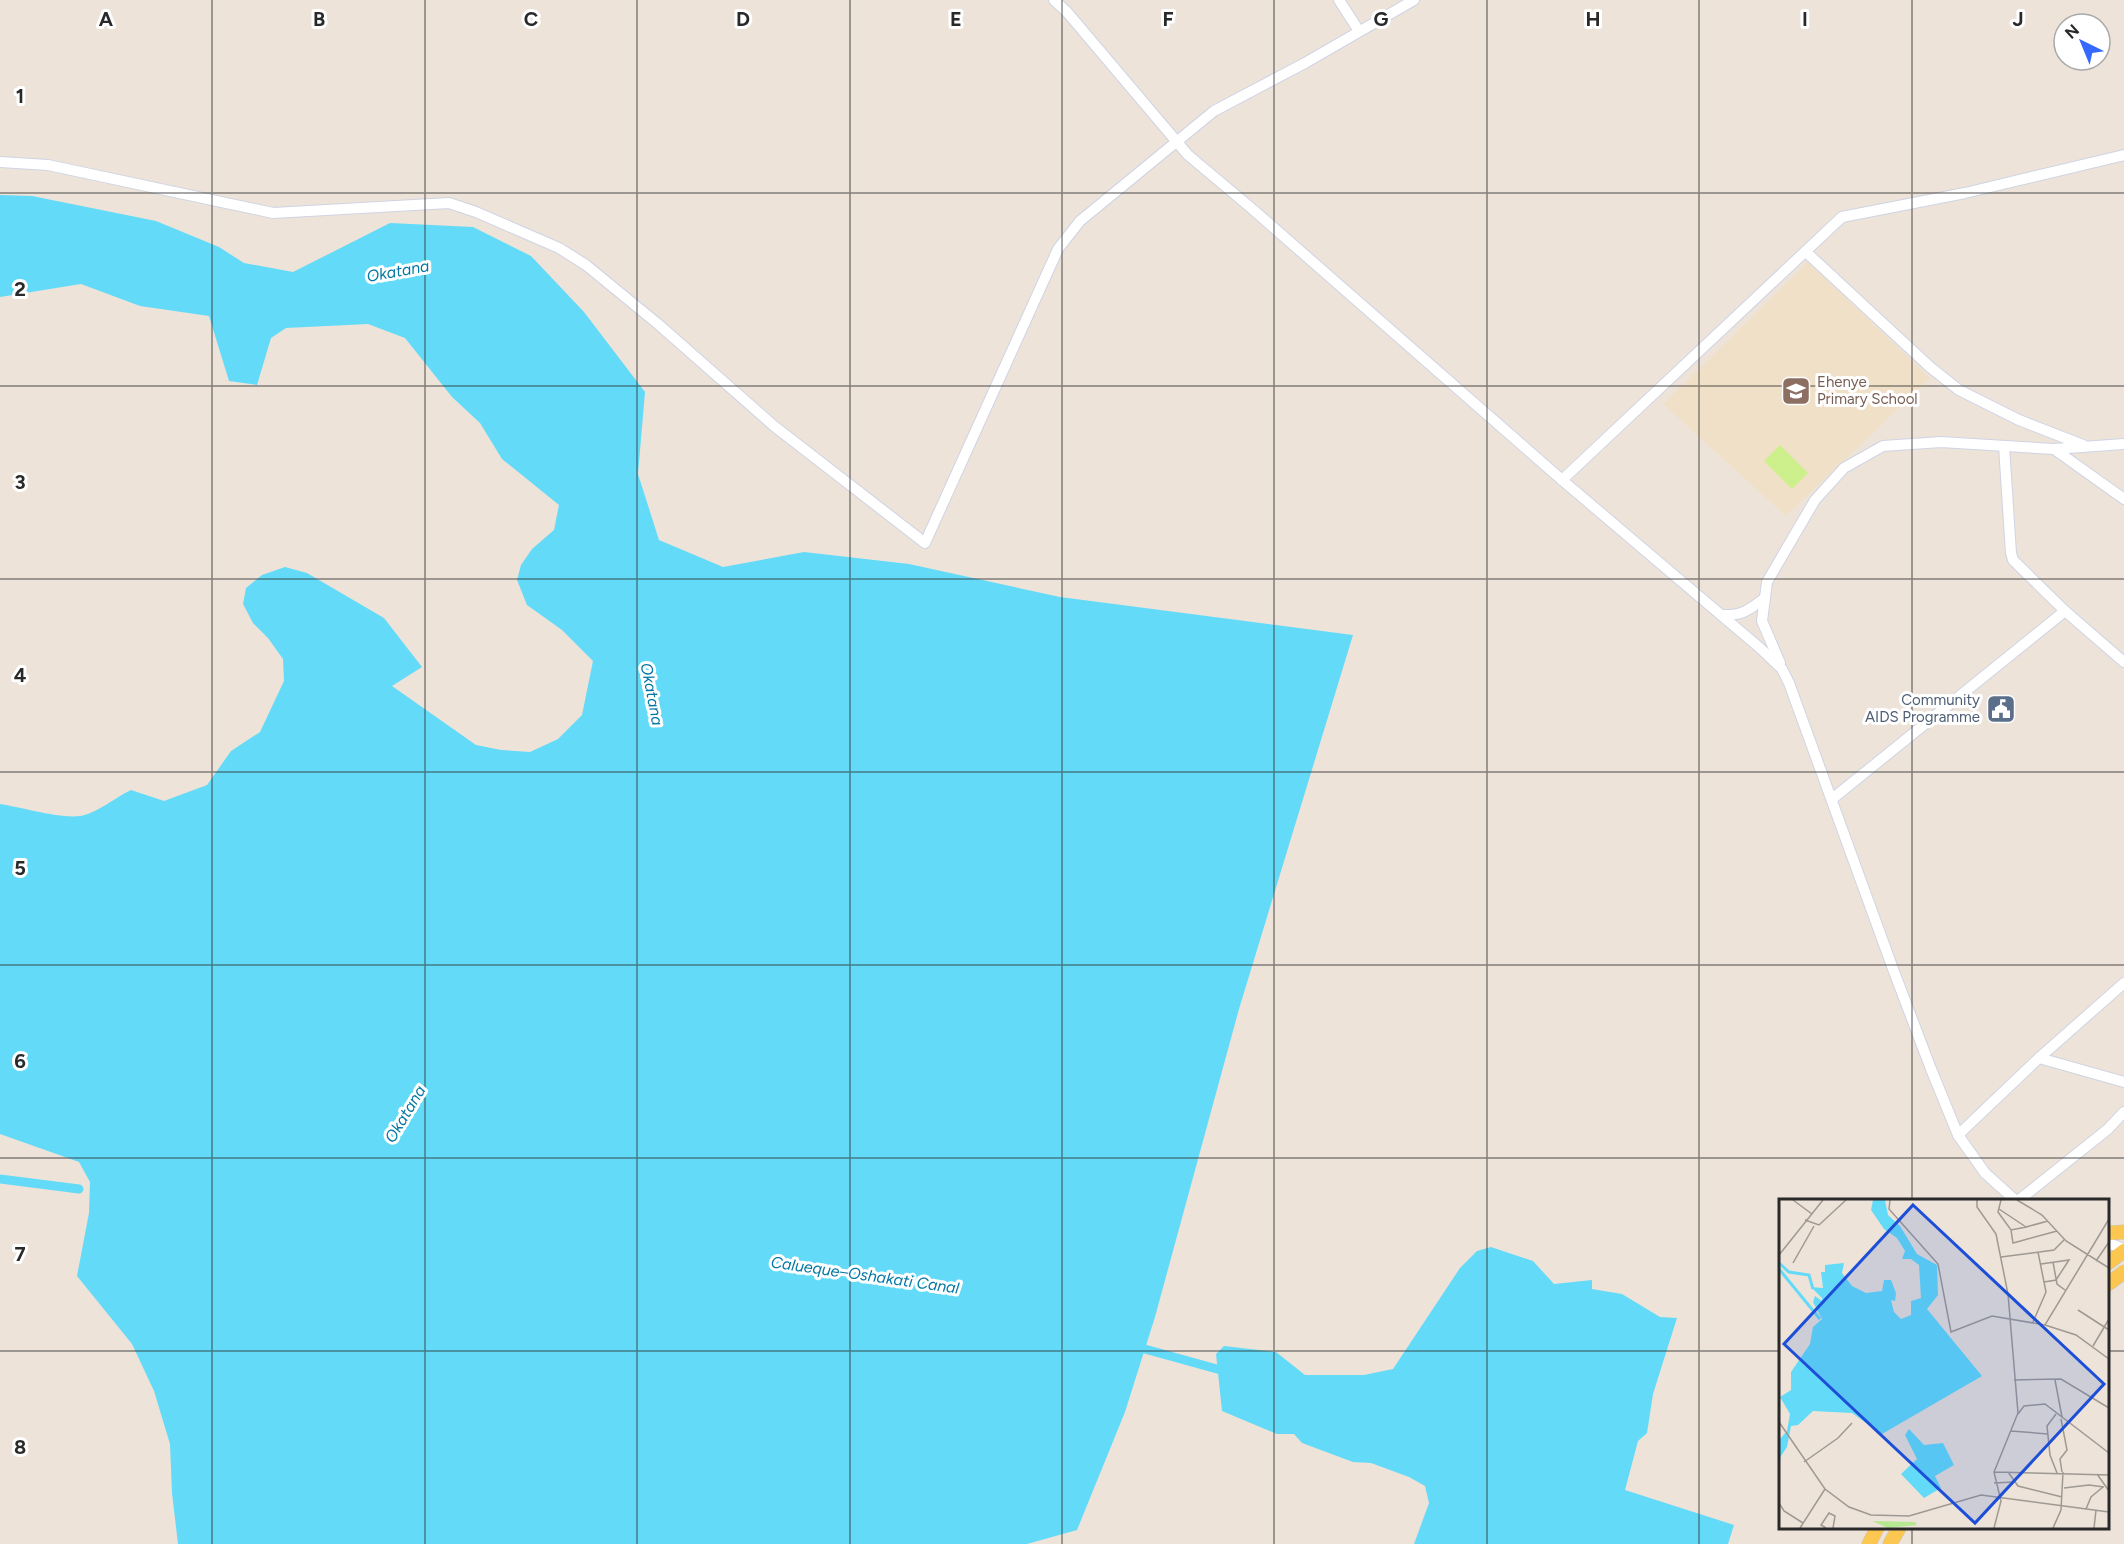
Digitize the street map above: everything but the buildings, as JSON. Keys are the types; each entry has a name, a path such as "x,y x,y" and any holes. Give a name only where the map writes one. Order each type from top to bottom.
{"main road":[{"path":"2109,1233 2124,1232"},
{"path":"2109,1262 2124,1250"},
{"path":"2109,1283 2124,1272"},
{"path":"1869,1544 1876,1529"},
{"path":"1890,1544 1898,1529"}],"street":[{"path":"1054,0 1067,12 1177,144 1562,480 1771,657 1782,669"},
{"path":"1339,0 1359,31"},
{"path":"0,162 48,165 273,213 449,203 476,212 560,248 586,265 658,324 774,426 925,543 1058,249 1080,221 1177,144 1214,111 1305,63 1414,0"},
{"path":"1562,480 1842,217 1965,194 2124,155"},
{"path":"1806,252 1930,367 1959,390 2019,420 2086,446"},
{"path":"2014,1199 1985,1173 1958,1135 1931,1069 1789,683 1762,621 1767,582 1815,500 1844,468 1883,446 1941,441 2054,449 2124,444"},
{"path":"2004,446 2013,560 2065,611 2124,662"},
{"path":"2054,449 2124,499"},
{"path":"1722,615 1736,616 1765,598"},
{"path":"1832,799 2065,611"},
{"path":"1958,1135 2124,982"},
{"path":"2039,1058 2124,1082"},
{"path":"2020,1199 2108,1129 2124,1112"},
{"path":"2109,1243 2124,1250"}],"shaded area":[{"name":"Ehenye Primary School","path":"1808,262 1930,378 1786,516 1663,404"}],"green space":[{"path":"1780,445 1808,473 1792,489 1764,461"}],"water":[{"name":"Okatana","path":"0,195 32,196 156,221 219,247 244,263 293,272 390,223 473,227 531,256 584,312 645,392 638,474 659,540 723,567 804,552 909,564 1060,597 1353,635 1239,1009 1155,1317 1125,1412 1077,1530 1027,1544 178,1544 172,1493 170,1444 154,1391 132,1344 77,1276 89,1213 90,1182 79,1162 0,1134 0,804 52,814 80,816 99,809 131,790 164,801 207,785 231,751 260,732 284,681 283,659 268,638 253,623 243,604 246,588 262,575 285,567 307,573 384,618 422,667 392,686 476,745 530,752 558,739 582,715 593,661 562,630 527,605 517,580 521,565 532,549 554,530 559,505 502,459 480,423 452,397 405,338 368,324 286,328 271,338 257,385 229,381 209,316 140,306 81,284 0,297"},
{"path":"1491,1247 1533,1261 1554,1284 1592,1280 1592,1289 1622,1294 1660,1317 1677,1318 1653,1394 1647,1433 1638,1441 1625,1490 1734,1525 1728,1544 1414,1544 1429,1503 1425,1486 1409,1477 1371,1463 1353,1462 1302,1443 1294,1434 1277,1434 1222,1411 1216,1354 1224,1346 1276,1352 1305,1375 1364,1375 1393,1369 1460,1268 1477,1251"}],"waterway":[{"name":"Calueque–Oshakati Canal","path":"0,1179 79,1189"},
{"name":"Calueque–Oshakati Canal","path":"1134,1346 1217,1369"}],"place":[{"name":"Ehenye Primary School","path":"1796,391"},
{"name":"Community AIDS Programme","path":"2001,709"}]}
